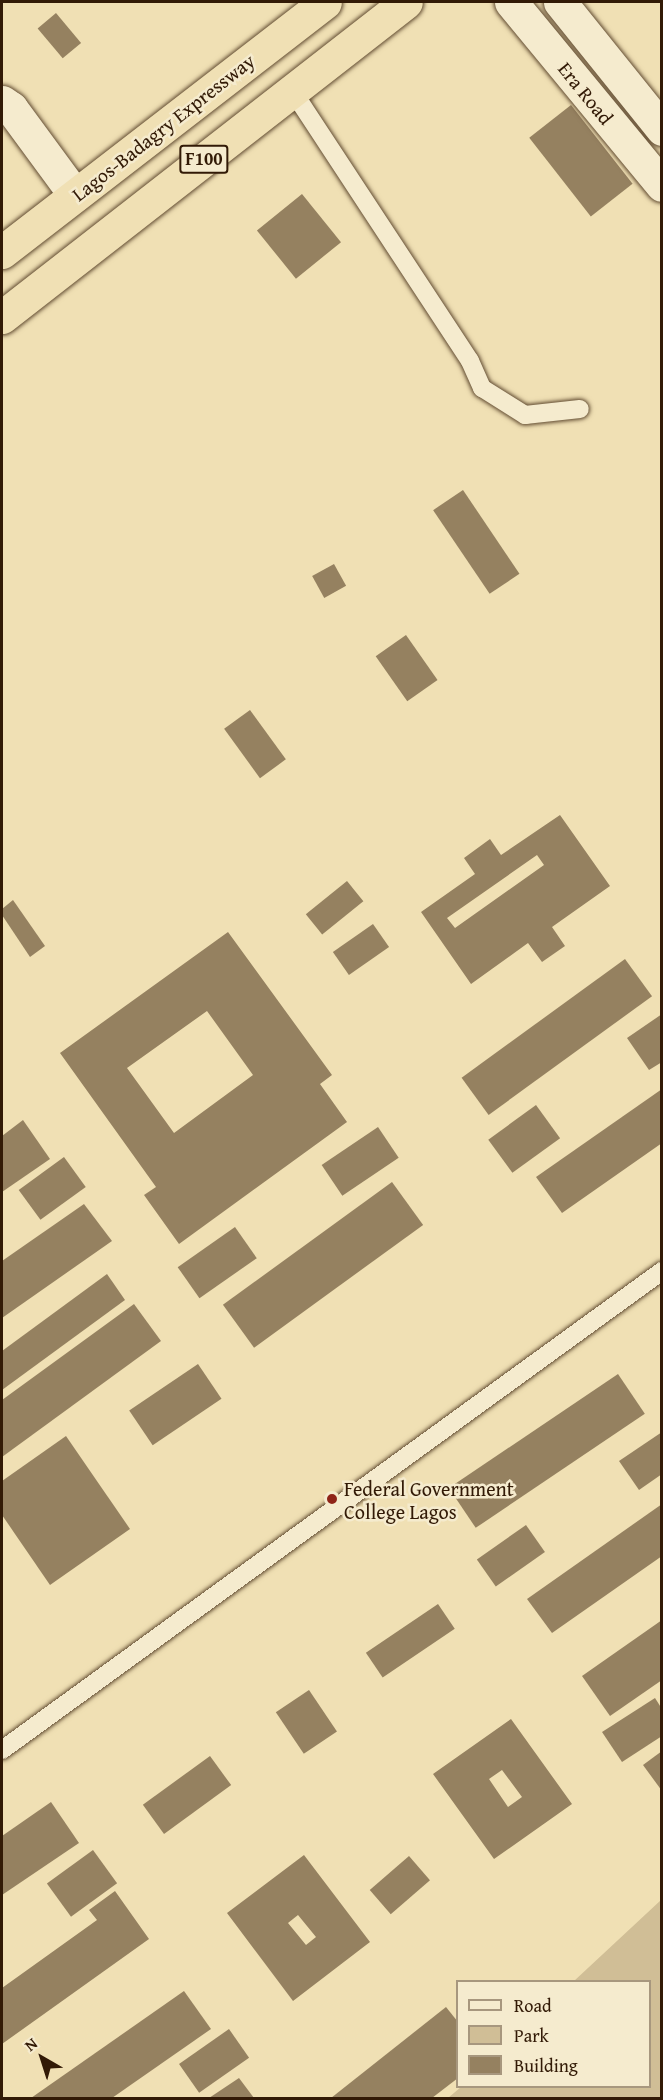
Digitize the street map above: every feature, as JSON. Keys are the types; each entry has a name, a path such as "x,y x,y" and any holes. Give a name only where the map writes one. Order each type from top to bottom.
{"highway":[{"name":"Lagos-Badagry Expressway","path":"2,252 325,2"},
{"name":"F100","path":"2,317 406,2"}],"main road":[{"name":"Era Road","path":"511,2 662,185"},
{"path":"560,2 662,129"},
{"path":"2,102 11,108 75,195"}],"lane":[{"path":"292,90 470,361 482,388 525,415 580,409"},
{"path":"2,1749 662,1271"}],"green space":[{"path":"661,1900 661,2098 448,2098 460,2088 651,2088 651,1980 575,1980"}],"building":[{"path":"56,13 81,43 63,58 38,28"},
{"path":"571,105 633,184 591,216 529,138"},
{"path":"302,194 341,242 296,279 257,231"},
{"path":"463,490 519,574 490,594 433,510"},
{"path":"334,564 346,586 324,598 312,576"},
{"path":"406,635 438,680 407,701 376,656"},
{"path":"250,710 286,759 260,778 224,729"},
{"path":"560,815 610,886 552,927 565,946 542,962 528,943 471,984 421,912 475,874 464,858 490,839 501,855","holes":["537,855 544,865 455,928 447,918"]},
{"path":"347,881 363,901 322,935 306,914"},
{"path":"13,900 45,946 30,957 2,915 2,909"},
{"path":"373,924 389,947 349,975 333,952"},
{"path":"228,932 332,1075 320,1084 347,1122 179,1244 144,1195 156,1187 60,1053","holes":["207,1011 253,1075 174,1133 127,1068"]},
{"path":"625,959 652,996 489,1115 462,1078"},
{"path":"662,1014 662,1062 649,1070 627,1038"},
{"path":"662,1089 662,1143 562,1213 536,1177"},
{"path":"536,1105 560,1138 512,1173 488,1140"},
{"path":"23,1120 50,1159 2,1192 2,1136"},
{"path":"378,1127 399,1158 342,1196 322,1165"},
{"path":"64,1157 86,1187 40,1220 19,1190"},
{"path":"392,1182 423,1225 254,1348 223,1305"},
{"path":"84,1204 112,1241 2,1318 2,1261"},
{"path":"235,1227 257,1258 199,1298 178,1267"},
{"path":"107,1274 125,1300 2,1390 2,1351"},
{"path":"134,1304 161,1341 2,1457 2,1400"},
{"path":"198,1364 221,1399 153,1445 129,1410"},
{"path":"618,1374 645,1414 476,1528 449,1488"},
{"path":"662,1432 662,1474 639,1490 619,1461"},
{"path":"66,1436 130,1529 50,1585 2,1515 2,1481"},
{"path":"662,1504 662,1556 552,1633 527,1599"},
{"path":"526,1525 545,1552 496,1586 477,1559"},
{"path":"438,1604 455,1629 383,1678 366,1653"},
{"path":"662,1620 662,1680 610,1716 582,1676"},
{"path":"309,1690 337,1731 304,1754 276,1712"},
{"path":"655,1698 662,1709 662,1736 622,1762 602,1732"},
{"path":"511,1719 572,1804 494,1859 433,1774","holes":["502,1770 522,1797 508,1807 489,1779"]},
{"path":"662,1751 662,1791 643,1765"},
{"path":"210,1756 231,1785 164,1834 143,1805"},
{"path":"51,1802 79,1843 2,1895 2,1836"},
{"path":"93,1850 117,1883 71,1917 47,1884"},
{"path":"304,1855 370,1942 293,2001 227,1913","holes":["298,1915 316,1937 306,1945 288,1923"]},
{"path":"409,1856 430,1880 391,1914 370,1890"},
{"path":"115,1891 149,1939 2,2044 2,1988 97,1920 89,1910"},
{"path":"184,1991 211,2029 112,2098 31,2098"},
{"path":"446,2007 456,2020 456,2080 432,2098 331,2098"},
{"path":"229,2029 249,2058 199,2093 179,2064"},
{"path":"239,2078 254,2098 209,2098"}],"place":[{"name":"Federal Government College Lagos","path":"332,1499"}]}
